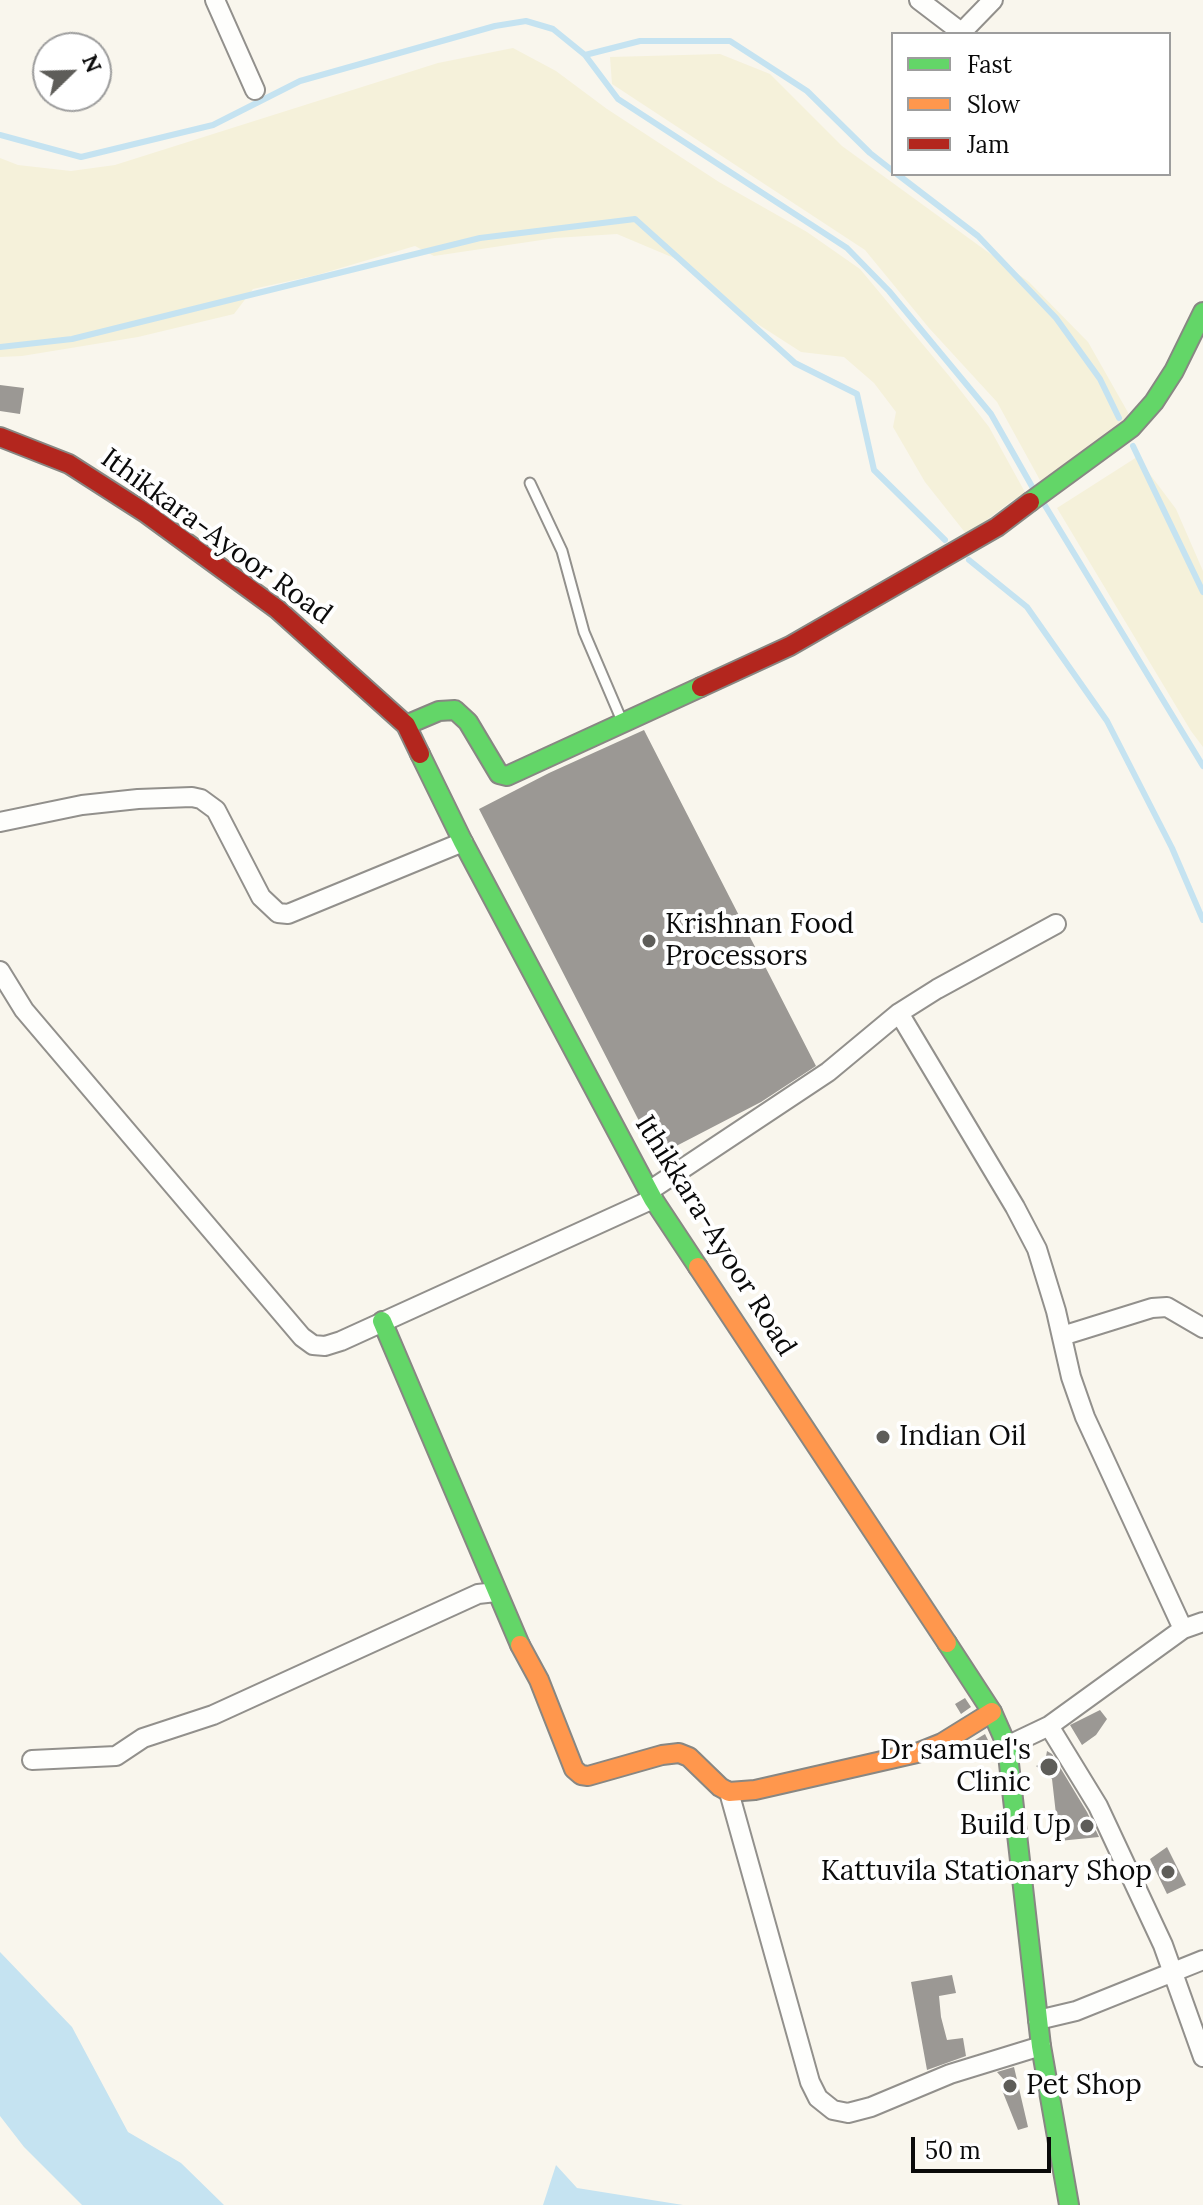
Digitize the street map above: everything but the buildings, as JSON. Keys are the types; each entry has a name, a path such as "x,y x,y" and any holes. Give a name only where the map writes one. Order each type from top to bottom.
{"main road":[{"path":"406,725 439,711 455,710 468,722 499,774 507,776 790,646 997,527 1131,428 1174,371 1203,312"},
{"name":"Ithikkara-Ayoor Road","path":"0,437 69,464 147,514 277,609 406,725 463,842 651,1195 992,1712 1007,1746 1041,2046 1069,2205"},
{"path":"382,1321 511,1630 539,1680 574,1769 581,1775 600,1774 662,1755 679,1753 689,1757 729,1792 755,1790 917,1753 942,1743 992,1712"}],"street":[{"path":"215,0 255,90"},
{"path":"919,0 960,32"},
{"path":"962,32 993,0"},
{"path":"0,822 82,805 138,799 201,799 216,810 261,897 278,913 288,914 463,842"},
{"path":"0,971 24,1010 302,1337 313,1345 325,1346 651,1195 828,1072 899,1013 1056,924"},
{"path":"899,1013 1037,1249 1071,1377 1085,1417 1183,1629"},
{"path":"1062,1336 1152,1308 1167,1307 1203,1328"},
{"path":"32,1760 116,1756 143,1738 213,1715 478,1594 496,1592"},
{"path":"1007,1746 1049,1726 1183,1629 1203,1622"},
{"path":"1049,1726 1098,1806 1163,1945 1203,2057"},
{"path":"729,1792 810,2082 818,2098 833,2110 848,2113 871,2107 950,2074 1041,2046"},
{"path":"1038,2020 1076,2011 1203,1960"}],"lane":[{"path":"530,483 562,551 584,632 623,724"}],"shaded area":[{"path":"513,48 556,71 607,109 719,182 807,232 860,269 989,427 1026,494 1013,500 967,535 925,482 893,427 896,412 874,383 844,357 801,352 742,314 674,258 617,234 555,238 434,256 415,246 317,275 253,289 234,314 138,337 0,357 0,158 18,165 71,171 115,165 438,63"},
{"path":"720,54 770,74 842,146 1029,282 1088,342 1130,416 1041,482 997,402 929,328 865,250 612,84 610,57"},
{"path":"1137,457 1176,509 1203,571 1203,747 1057,508"}],"water":[{"path":"0,1952 72,2027 128,2132 181,2163 224,2205 82,2205 24,2147 0,2116"},
{"path":"556,2165 577,2188 683,2205 543,2205"}],"waterway":[{"path":"0,135 81,157 213,125 300,81 495,26 526,21 553,29 585,55 618,99 847,248 889,291 991,414 1034,490"},
{"path":"585,55 640,41 730,41 807,91 891,169"},
{"path":"900,176 978,236 1056,318 1100,379 1119,418"},
{"path":"0,347 72,339 480,238 635,219 795,363 857,394 874,470 945,540"},
{"path":"1133,446 1203,592"},
{"path":"1041,499 1203,766"},
{"path":"969,560 1027,607 1107,721 1172,848 1203,920"}],"traffic: fast":[{"path":"1030,502 1131,428 1154,402 1174,371 1203,312"},
{"path":"406,725 439,711 455,710 468,722 499,774 507,776 701,687"},
{"path":"420,754 463,842 653,1199 698,1267"},
{"path":"382,1321 520,1645"},
{"path":"947,1643 992,1712 1007,1746 1041,2046 1069,2205"}],"traffic: slow":[{"path":"698,1267 947,1643"},
{"path":"520,1645 539,1680 574,1769 588,1776 679,1753 689,1757 729,1792 755,1790 917,1753 942,1743 992,1712"}],"traffic: jam":[{"path":"0,437 69,464 147,514 277,609 406,725 420,754"},
{"path":"701,687 790,646 997,527 1030,502"}],"place":[{"name":"Krishnan Food Processors","path":"649,941"},
{"name":"Indian Oil","path":"883,1437"},
{"name":"Dr samuel's Clinic","path":"1049,1767"},
{"name":"Build Up","path":"1087,1826"},
{"name":"Kattuvila Stationary Shop","path":"1168,1872"},
{"name":"Pet Shop","path":"1010,2086"}]}
